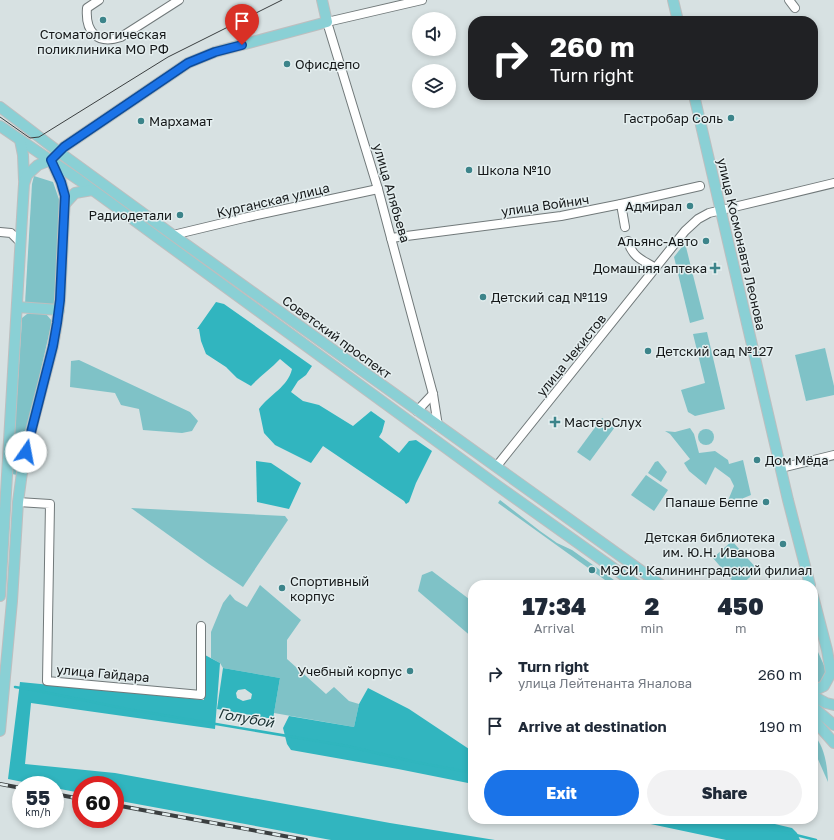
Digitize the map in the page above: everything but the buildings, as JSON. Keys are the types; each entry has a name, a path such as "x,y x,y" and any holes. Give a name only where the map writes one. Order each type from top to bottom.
{"main road":[{"name":"улица Алябьева","path":"322,0 327,22"},
{"path":"673,0 677,16"},
{"path":"24,184 27,175 38,165 51,160 64,147 188,63 215,52 327,22"},
{"name":"улица Космонавта Леонова","path":"695,100 722,210 780,468 809,580"},
{"name":"Советский проспект","path":"0,107 173,236 654,580"},
{"name":"Советский проспект","path":"0,126 51,160 498,486 630,580"},
{"path":"0,596 24,184 23,155 20,140"},
{"path":"0,731 12,600 18,502 23,465 53,346 59,310 65,204 63,188 51,160"},
{"path":"65,204 76,193 92,190"},
{"path":"17,307 59,310"},
{"path":"818,615 831,673 824,686 818,689"},
{"path":"827,650 834,661"},
{"path":"818,699 834,705"},
{"path":"818,711 834,725"},
{"path":"818,725 834,743"}],"street":[{"path":"99,0 87,8 86,16 88,23 96,36 101,39 112,40 121,37 179,0"},
{"path":"327,22 422,0"},
{"path":"789,0 795,8"},
{"name":"улица Алябьева","path":"327,22 378,189 433,394 438,426"},
{"name":"улица Чекистов","path":"496,467 693,223 708,213 834,183"},
{"name":"улица Войнич","path":"391,238 561,216 700,186"},
{"name":"Курганская улица","path":"173,236 248,217 378,189"},
{"path":"621,204 625,227"},
{"path":"0,232 11,233 20,242"},
{"path":"628,241 630,249 635,255 656,268"},
{"path":"417,411 433,394"},
{"path":"780,468 834,455"},
{"name":"улица Гайдара","path":"18,502 50,504 48,681 201,695 201,626"}],"shaded area":[{"path":"34,176 53,182 61,205 54,305 25,304 32,184"},
{"path":"685,243 704,319 690,323 674,257"},
{"path":"216,302 224,304 312,366 306,375 298,381 291,392 303,401 319,405 353,426 371,411 385,421 379,437 399,453 409,441 416,440 432,451 416,483 409,502 406,504 404,501 323,446 311,463 275,445 264,433 259,409 283,386 292,369 280,359 251,386 237,378 226,367 206,354 201,341 199,329 197,329"},
{"path":"31,313 46,314 52,321 17,475 12,474 22,318"},
{"path":"707,332 725,409 695,416 688,412 681,390 705,383 693,334"},
{"path":"825,348 834,386 834,395 806,401 795,355"},
{"path":"79,360 190,412 198,421 192,431 182,433 143,430 139,409 121,405 115,393 70,387 71,361"},
{"path":"602,418 615,427 590,461 577,452"},
{"path":"690,428 694,434 699,453 715,451 728,460 729,464 743,460 751,495 734,502 735,503 727,503 734,486 730,478 715,467 706,485 689,471 684,463 690,459 670,434 665,431 675,432"},
{"path":"706,429 712,431 714,437 712,443 706,445 700,443 698,437 700,431"},
{"path":"256,461 271,463 301,483 289,509 257,502"},
{"path":"658,461 667,472 661,482 648,473 655,462"},
{"path":"646,475 668,490 654,511 631,495"},
{"path":"500,500 557,543 572,550 614,580 605,580 498,503"},
{"path":"131,508 285,516 288,520 243,587"},
{"path":"732,541 758,570 747,580 732,580 713,558"},
{"path":"432,571 468,598 468,634 418,591 422,575"},
{"path":"260,585 301,620 287,640 287,659 326,694 334,687 349,701 359,704 354,727 274,713 280,678 223,668 220,663 211,658 211,632 223,603 230,594 235,600 247,607"},
{"path":"818,652 827,672 818,683"},
{"path":"205,655 220,663 215,729 31,703 25,764 115,773 390,823 495,840 331,840 124,802 124,776 72,776 72,791 64,790 64,776 12,776 12,780 8,779 20,682 204,700"},
{"path":"223,668 280,678 273,719 217,709","holes":["245,689 252,694 251,699 243,701 237,698 236,693 238,690"]},
{"path":"368,688 409,709 468,748 468,783 291,750 287,744 283,728 289,716 354,727 359,704"},
{"path":"818,741 825,756 828,782 818,759"},
{"path":"651,824 775,824 792,828 797,833 800,840 726,840"}],"waterway":[{"name":"Голубой","path":"15,687 127,709 347,746 415,762 468,772"},
{"name":"Голубой","path":"743,824 816,840"}],"tram line":[{"path":"0,117 30,138 39,137 168,57 282,0"}],"railway":[{"path":"0,784 12,786"},
{"path":"64,796 72,797"},
{"path":"124,807 306,840"}],"place":[{"name":"Стоматологическая поликлиника МО РФ","path":"103,20"},
{"name":"Офисдепо","path":"287,64"},
{"name":"Гастробар Соль","path":"731,118"},
{"name":"Мархамат","path":"141,121"},
{"name":"Школа №10","path":"469,170"},
{"name":"Адмирал","path":"690,206"},
{"name":"Радиодетали","path":"180,215"},
{"name":"Альянс-Авто","path":"706,241"},
{"name":"Домашняя аптека","path":"715,268"},
{"name":"Детский сад №119","path":"483,297"},
{"name":"Детский сад №127","path":"648,351"},
{"name":"МастерСлух","path":"555,422"},
{"name":"Дом Мёда","path":"757,460"},
{"name":"Папаше Беппе","path":"766,502"},
{"name":"Детская библиотека им. Ю.Н. Иванова","path":"783,544"},
{"name":"МЭСИ. Калининградский филиал","path":"592,570"},
{"name":"Спортивный корпус","path":"282,588"},
{"name":"Учебный корпус","path":"410,671"}],"route":[{"path":"26,452 53,346 59,310 65,196 61,182 51,160 64,147 188,63 215,52 242,45"}]}
